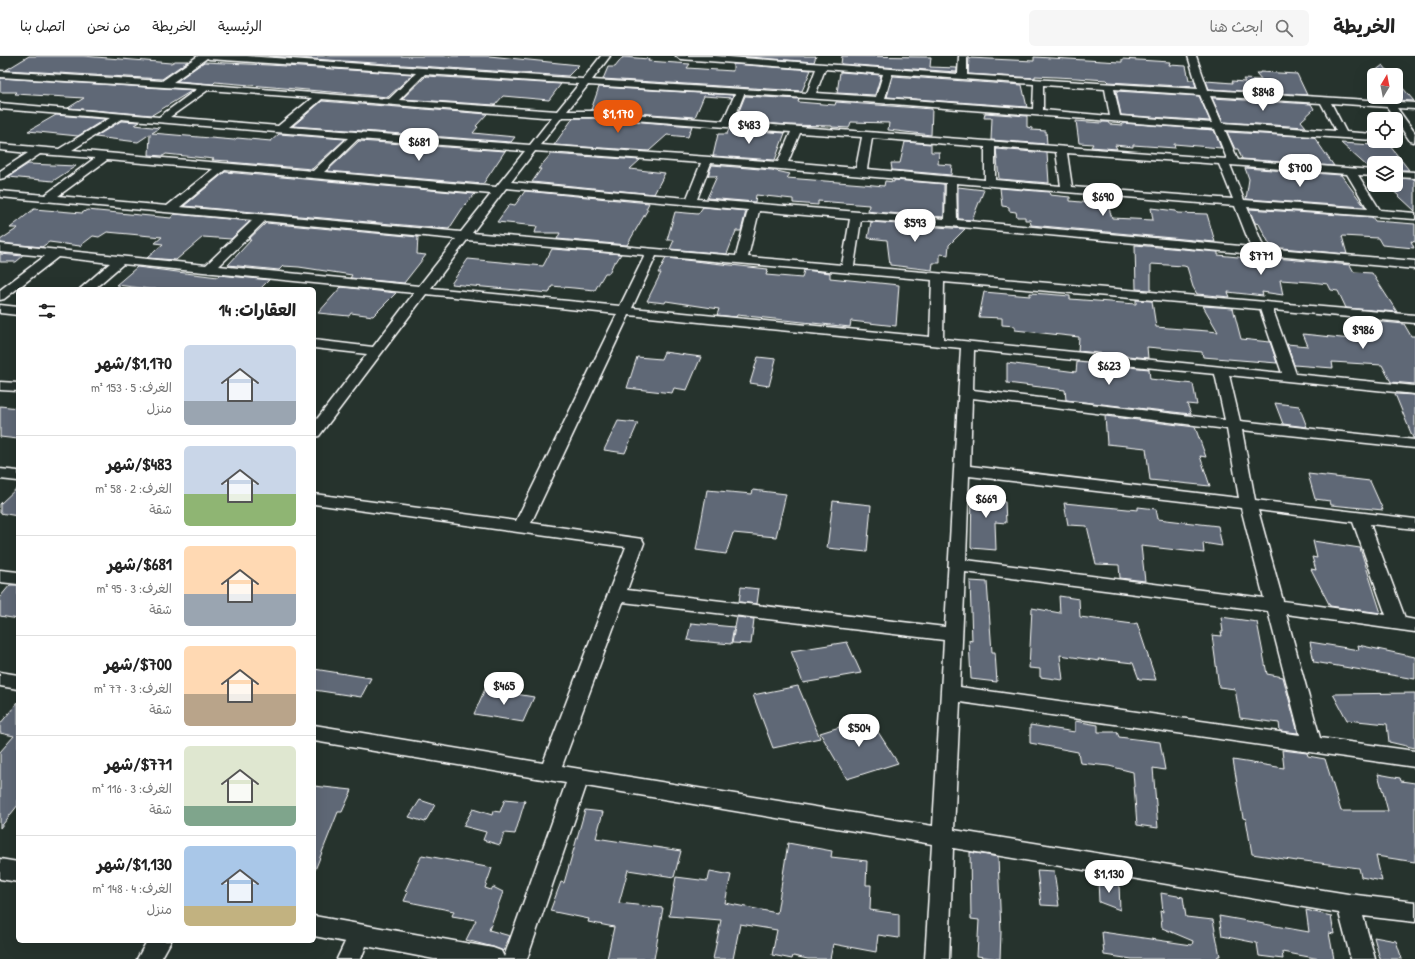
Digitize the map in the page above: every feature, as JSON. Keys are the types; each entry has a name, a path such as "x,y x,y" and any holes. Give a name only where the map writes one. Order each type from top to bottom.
{"street":[{"path":"164,84 204,56"},
{"path":"209,56 586,82 811,95 1220,127 1367,137"},
{"path":"355,65 366,56"},
{"path":"317,425 377,351 531,149 606,56"},
{"path":"680,56 758,59 821,67 888,72 1415,106"},
{"path":"962,77 963,56"},
{"path":"1192,56 1204,93 1234,162"},
{"path":"811,95 821,67"},
{"path":"391,102 423,71"},
{"path":"880,100 888,72"},
{"path":"0,74 164,84 319,97 560,114 594,114 1367,172"},
{"path":"1038,112 1039,81"},
{"path":"1109,87 1116,119"},
{"path":"162,120 206,88"},
{"path":"727,124 741,91"},
{"path":"280,130 319,97"},
{"path":"1325,100 1343,135"},
{"path":"1390,105 1414,140"},
{"path":"0,106 356,136 782,165 1067,190 1415,216"},
{"path":"62,152 118,117"},
{"path":"782,165 797,129"},
{"path":"861,172 868,134"},
{"path":"316,174 356,136"},
{"path":"1403,139 1414,140"},
{"path":"990,143 990,183"},
{"path":"0,147 316,174 691,201 1415,265"},
{"path":"1061,149 1067,190"},
{"path":"0,176 39,150"},
{"path":"48,198 105,156"},
{"path":"691,201 707,161"},
{"path":"1223,161 1259,251"},
{"path":"169,210 222,166"},
{"path":"1350,171 1376,213"},
{"path":"1403,174 1415,175"},
{"path":"951,179 951,223"},
{"path":"0,194 652,253 1415,319"},
{"path":"741,260 754,207"},
{"path":"847,270 856,216"},
{"path":"210,268 262,218"},
{"path":"0,248 424,289 1415,390"},
{"path":"0,296 56,253"},
{"path":"521,528 652,253"},
{"path":"88,287 121,260"},
{"path":"936,341 938,278"},
{"path":"1265,306 1291,378"},
{"path":"0,309 16,311"},
{"path":"316,344 377,351"},
{"path":"937,959 968,344"},
{"path":"1221,371 1234,425 1248,504 1312,744"},
{"path":"0,386 16,387"},
{"path":"965,393 1234,425 1415,444"},
{"path":"961,470 1415,524"},
{"path":"0,474 16,476"},
{"path":"316,500 636,543 550,771"},
{"path":"1360,518 1407,625"},
{"path":"956,565 1275,606 1407,625"},
{"path":"0,576 16,578"},
{"path":"616,595 953,634"},
{"path":"0,680 16,682"},
{"path":"950,693 1415,759"},
{"path":"316,732 1348,904 1415,912"},
{"path":"515,959 579,776"},
{"path":"0,869 16,872"},
{"path":"1348,904 1363,959"},
{"path":"316,926 493,959"},
{"path":"349,959 360,934"},
{"path":"148,959 158,943"}],"building":[{"path":"29,56 83,56 171,63 175,61 188,61 162,79 6,70"},
{"path":"269,56 489,56 579,65 568,76"},
{"path":"735,56 816,56 814,62"},
{"path":"842,56 931,57 930,67 957,68 957,72 841,64"},
{"path":"623,57 649,59 648,61 690,64 687,68 733,71 733,64 811,70 802,91 603,79 608,67 615,67"},
{"path":"1034,57 1120,62 1122,62 1122,59 1170,62 1169,65 1186,66 1189,80 1194,80 1196,87 1109,82 1107,80 1076,78 1035,76 1035,78 968,74 969,58 1034,61"},
{"path":"204,62 413,74 388,97 215,82 213,84 177,81"},
{"path":"840,72 881,75 875,95 837,93"},
{"path":"1256,73 1297,74 1307,95 1209,89 1206,81 1233,83 1232,81 1245,82 1243,79 1262,80"},
{"path":"426,76 561,84 549,100 503,96 495,105 402,99"},
{"path":"893,76 1022,85 1027,107 887,97"},
{"path":"0,78 193,90 152,115 68,108 84,98 15,94 17,92 0,92"},
{"path":"599,87 733,95 732,98 704,96 695,117 591,110"},
{"path":"1403,88 1414,101 1403,100"},
{"path":"1116,91 1199,96 1210,121 1121,115"},
{"path":"745,96 799,99 798,102 835,105 836,102 932,109 931,135 888,130 889,123 851,122 849,128 735,121"},
{"path":"1212,98 1311,104 1314,109 1301,121 1306,127 1223,122"},
{"path":"322,101 487,114 476,126 478,127 473,133 515,137 511,142 293,126"},
{"path":"985,113 1027,116 1027,127 1032,128 1032,130 1046,131 1047,144 991,140 992,118 984,118"},
{"path":"56,115 105,119 78,136 28,131"},
{"path":"573,118 594,118 692,126 688,137 667,135 649,151 554,145"},
{"path":"121,121 140,122 135,125 160,128 152,133 234,140 237,138 271,141 279,134 345,139 312,169 228,162 229,161 166,154 163,156 149,155 150,134 138,142 95,137"},
{"path":"1076,121 1214,130 1221,148 1174,144 1175,148 1133,145 1133,147 1115,145 1117,149 1091,147 1093,144 1079,143"},
{"path":"729,129 785,133 775,160 713,156 718,134 727,134"},
{"path":"1227,132 1314,137 1334,166 1242,159 1238,149 1235,149"},
{"path":"359,141 505,151 483,184 327,171"},
{"path":"905,142 931,144 931,152 939,152 938,164 952,165 951,175 892,170 891,163 900,163"},
{"path":"1341,143 1367,145 1367,148 1392,148 1398,156 1367,156 1367,166"},
{"path":"996,149 1047,153 1049,183 999,179"},
{"path":"551,154 640,160 630,169 665,173 654,194 532,182 541,169 538,169"},
{"path":"1403,162 1409,170 1403,170"},
{"path":"28,164 76,166 53,181 8,177"},
{"path":"712,165 772,170 790,174 787,178 884,186 885,181 894,182 894,180 944,184 944,217 874,212 868,211 869,205 818,201 818,205 793,203 793,199 756,195 755,202 707,198 717,176 708,176"},
{"path":"1245,168 1341,175 1365,207 1246,199 1249,179"},
{"path":"225,172 475,194 464,206 449,229 184,206"},
{"path":"1403,178 1415,179 1415,211 1395,192 1403,192"},
{"path":"958,187 984,190 972,220 958,219"},
{"path":"1000,188 1049,192 1050,195 1070,197 1070,201 1092,203 1092,207 1109,208 1112,218 1153,220 1151,208 1176,211 1177,213 1207,214 1215,242 1031,225 1030,220 1025,220 1025,217 1017,217 1016,212 1009,211 1009,207 1002,206"},
{"path":"525,191 649,203 646,209 648,209 627,245 557,239 560,233 535,233 537,226 497,222 510,204 515,205"},
{"path":"703,207 746,211 741,231 736,231 727,254 670,249 674,240 667,240 675,212 698,214"},
{"path":"34,209 82,213 87,210 171,218 174,214 250,221 231,239 203,237 176,260 147,258 163,244 155,243 162,237 107,232 99,237 93,236 80,246 49,242 42,247 0,243 0,240 18,228 10,228"},
{"path":"1249,209 1372,217 1375,221 1415,224 1415,242 1411,241 1414,248 1382,245 1378,238 1342,236 1347,254 1271,247 1259,224 1255,223"},
{"path":"871,222 965,229 949,245 948,255 940,254 940,263 933,263 932,270 890,265 887,240 868,238"},
{"path":"266,223 418,237 417,254 426,255 404,283 350,278 352,275 299,267 283,266 279,270 228,265 251,240 248,240"},
{"path":"1135,245 1218,252 1218,255 1278,261 1276,258 1350,265 1354,272 1372,273 1397,312 1346,308 1338,291 1331,290 1328,284 1311,282 1280,280 1283,295 1262,292 1263,296 1228,292 1230,297 1197,294 1193,287 1187,267 1184,266 1151,264 1151,290 1136,289"},
{"path":"552,249 621,254 616,262 614,262 609,273 605,273 595,290 552,286 549,293 451,284 468,259 543,266"},
{"path":"0,254 23,256 16,262 0,262"},
{"path":"666,258 768,269 766,275 802,278 804,270 830,273 830,278 899,285 896,326 851,321 850,327 737,315 736,317 717,315 719,309 666,301 665,303 647,301 661,273 658,273"},
{"path":"137,267 218,277 219,275 269,280 262,287 133,287 116,285"},
{"path":"341,287 396,293 373,316 351,313 349,316 318,313"},
{"path":"984,292 1030,296 1030,293 1046,294 1070,296 1070,299 1136,304 1136,300 1152,301 1156,327 1218,332 1203,306 1233,308 1241,339 1270,342 1277,363 1203,357 1202,352 1147,347 1148,358 1078,351 1079,337 1015,330 1015,326 1002,325 1002,318 979,317"},
{"path":"1352,319 1404,324 1411,336 1415,336 1415,384 1391,382 1382,365 1332,362 1333,368 1294,365 1287,344 1308,346 1303,334 1351,339 1347,330 1359,331"},
{"path":"664,352 701,357 687,390 674,388 672,393 627,388 637,357 661,359"},
{"path":"758,357 776,359 769,386 750,383"},
{"path":"1077,362 1149,369 1150,379 1193,384 1197,405 1187,404 1191,414 1066,400 1065,390 1007,383 1007,363 1076,372"},
{"path":"1395,394 1415,395 1415,438 1413,438"},
{"path":"1275,403 1299,406 1307,427 1283,424"},
{"path":"0,406 16,408 16,439 0,437"},
{"path":"1105,416 1195,427 1206,457 1200,456 1210,486 1150,480 1146,448 1107,444"},
{"path":"618,421 638,423 625,453 604,450"},
{"path":"1308,474 1370,481 1383,510 1331,505 1330,501 1315,499"},
{"path":"16,489 16,516 0,513 0,504"},
{"path":"972,489 994,491 995,501 1005,502 1006,523 995,522 996,550 971,548"},
{"path":"707,490 752,494 753,490 786,494 776,537 733,533 726,554 696,550"},
{"path":"833,501 871,505 867,552 827,548"},
{"path":"1064,503 1138,510 1138,507 1156,509 1158,519 1218,526 1222,546 1203,543 1204,553 1141,546 1145,581 1120,578 1119,565 1096,564 1087,526 1068,525"},
{"path":"1313,541 1360,548 1381,613 1330,606 1311,569 1316,570 1312,557 1317,558"},
{"path":"970,581 987,582 992,652 995,652 997,682 971,679 969,640 972,641"},
{"path":"10,585 16,585 16,619 0,616 0,597"},
{"path":"741,587 759,589 757,604 739,602"},
{"path":"1059,596 1079,599 1080,617 1133,624 1137,623 1156,680 1139,679 1133,663 1098,659 1099,661 1060,655 1063,680 1040,677 1040,669 1029,668 1032,608 1060,613"},
{"path":"737,617 754,619 751,644 732,643"},
{"path":"1221,617 1257,622 1267,674 1283,677 1298,733 1280,731 1279,723 1240,718 1235,689 1219,687 1212,635 1222,636 1221,632 1223,632"},
{"path":"691,623 734,627 731,644 687,640"},
{"path":"847,642 861,673 803,683 791,651"},
{"path":"1310,642 1359,650 1358,645 1415,657 1415,679 1314,662"},
{"path":"316,669 371,678 361,697 316,690"},
{"path":"798,686 820,738 773,748 753,695"},
{"path":"485,689 534,697 523,722 474,714"},
{"path":"1415,693 1415,748 1389,742 1387,724 1347,720 1333,694"},
{"path":"16,704 16,808 0,828 0,752 14,736 0,733 0,724"},
{"path":"869,718 898,763 847,779 820,733"},
{"path":"1075,721 1098,725 1098,732 1117,732 1119,737 1160,742 1165,770 1153,768 1158,828 1137,825 1133,772 1109,766 1080,763 1078,752 1030,743 1030,725 1075,732"},
{"path":"1282,750 1307,753 1308,756 1325,759 1341,811 1388,811 1378,774 1400,778 1401,781 1415,783 1415,862 1376,856 1382,881 1361,877 1359,868 1252,854 1246,819 1243,818 1233,760 1284,768"},
{"path":"316,786 352,790 342,812 338,812 316,867"},
{"path":"505,799 525,801 515,834 504,833 500,845 483,840 486,832 463,826 473,809 492,815 493,811 500,812"},
{"path":"420,800 435,805 425,822 409,817"},
{"path":"585,810 603,812 596,838 681,851 674,877 628,870 619,903 663,908 654,959 607,959 614,927 588,922 589,919 550,911 561,882 564,883"},
{"path":"788,843 832,851 831,857 867,861 866,885 871,885 870,910 899,914 899,938 878,935 876,952 833,944 830,959 808,959 793,956 792,959 772,955 777,930 740,924 733,959 713,959 721,920 669,916 676,877 708,881 710,871 731,875 725,903 777,913"},
{"path":"970,852 998,857 1001,932 1000,959 977,956 979,920 971,919"},
{"path":"422,855 492,868 485,888 491,890 493,887 503,892 489,930 510,936 503,951 466,940 476,920 452,916 454,911 404,901 408,892 405,891"},
{"path":"1037,870 1054,871 1059,906 1041,905"},
{"path":"1098,879 1119,884 1120,910 1099,902"},
{"path":"1161,893 1183,897 1186,917 1213,920 1220,956 1218,956 1217,959 1132,959 1104,955 1102,932 1192,945 1193,941 1162,928 1160,911 1163,912"},
{"path":"1306,910 1331,916 1334,934 1329,933 1334,959 1320,959 1282,952 1283,959 1259,956 1257,943 1222,936 1219,916 1309,932"},
{"path":"1374,937 1396,941 1402,959 1380,959"}]}
